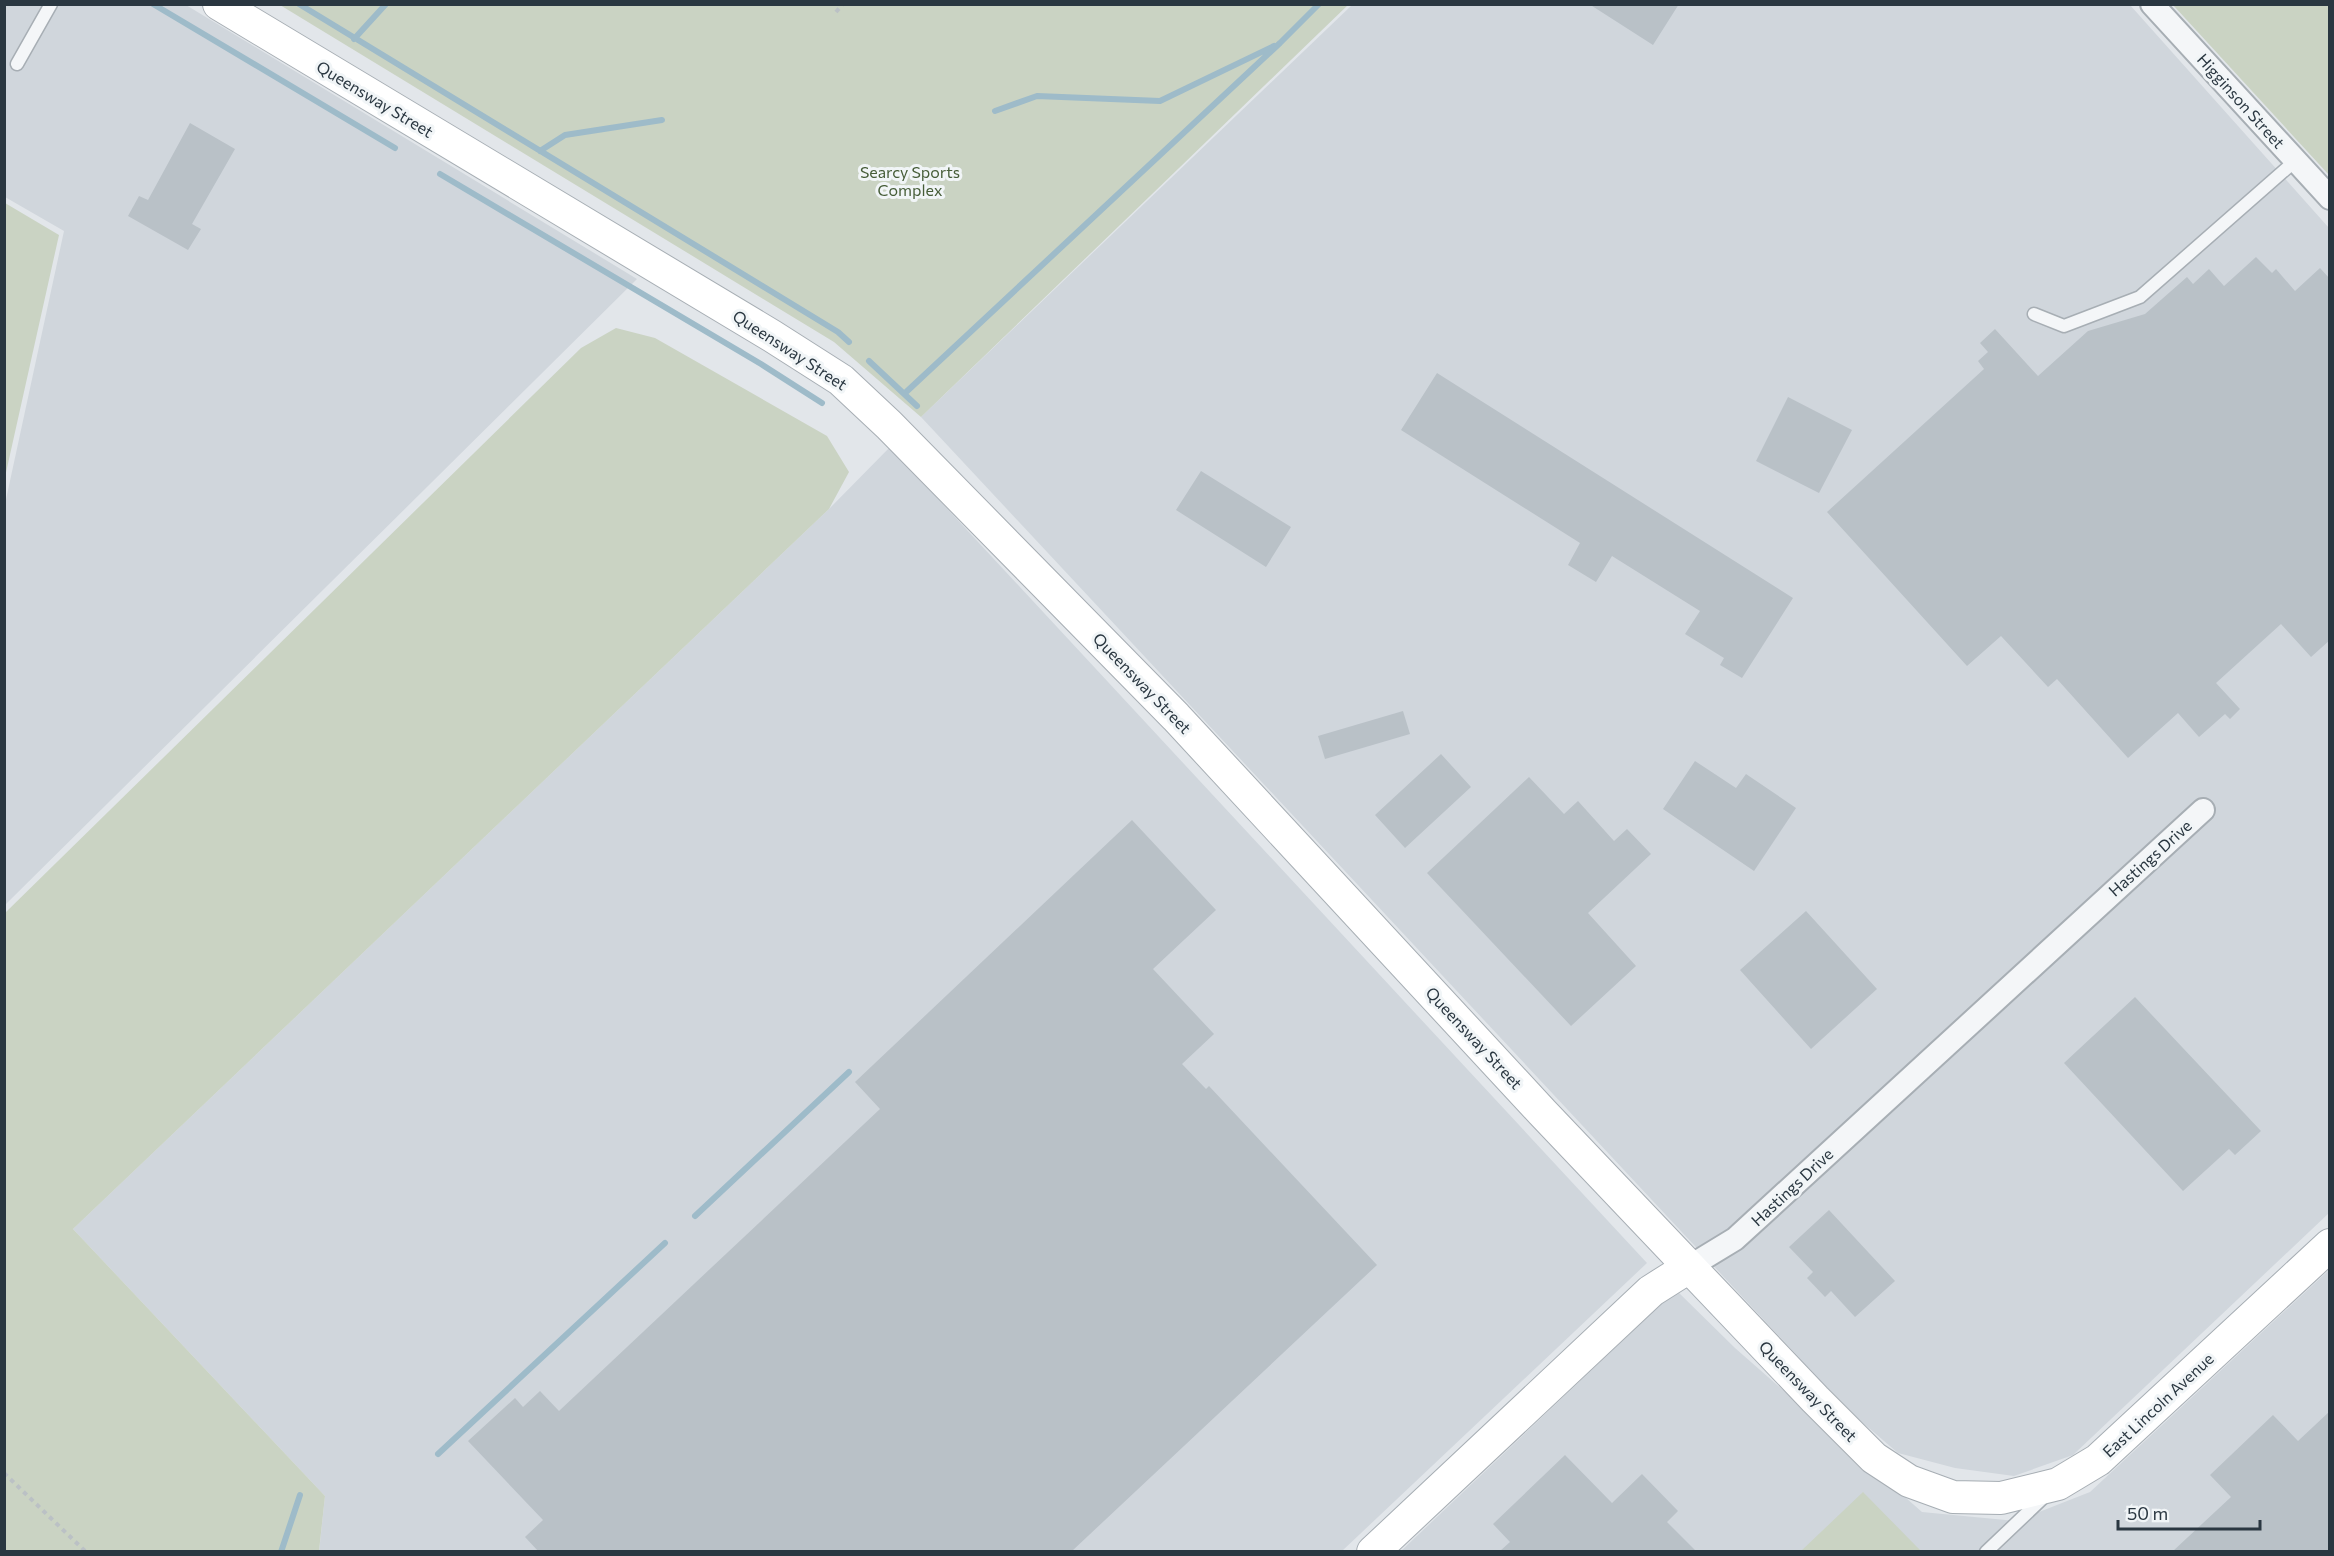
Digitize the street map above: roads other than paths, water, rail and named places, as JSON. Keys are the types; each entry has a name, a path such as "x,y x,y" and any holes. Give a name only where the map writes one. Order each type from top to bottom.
{"street":[{"name":"Queensway Street","path":"219,4 762,330 841,380 889,425 1176,717 1815,1399 1874,1458 1909,1480 1953,1497"},
{"name":"Higginson Street","path":"2152,4 2330,198"},
{"name":"Hastings Drive","path":"1372,1551 1651,1291 1735,1239 2203,810"},
{"name":"East Lincoln Avenue","path":"1953,1497 2001,1498 2058,1484 2098,1460 2330,1245"}],"lane":[{"path":"17,64 51,4"},
{"path":"2034,314 2064,326 2139,297 2295,160"},
{"path":"1986,1551 2058,1484"}],"waterway":[{"path":"153,4 395,148"},
{"path":"299,4 838,332 849,342"},
{"path":"354,39 386,4"},
{"path":"904,394 1319,4"},
{"path":"995,111 1037,96 1160,101 1274,46"},
{"path":"540,151 565,135 662,120"},
{"path":"440,174 761,364 822,403"},
{"path":"869,361 917,406"},
{"path":"695,1216 849,1072"},
{"path":"438,1454 665,1243"},
{"path":"281,1552 300,1495"}],"park label":[{"name":"Searcy Sports Complex","path":"910,181"}]}
